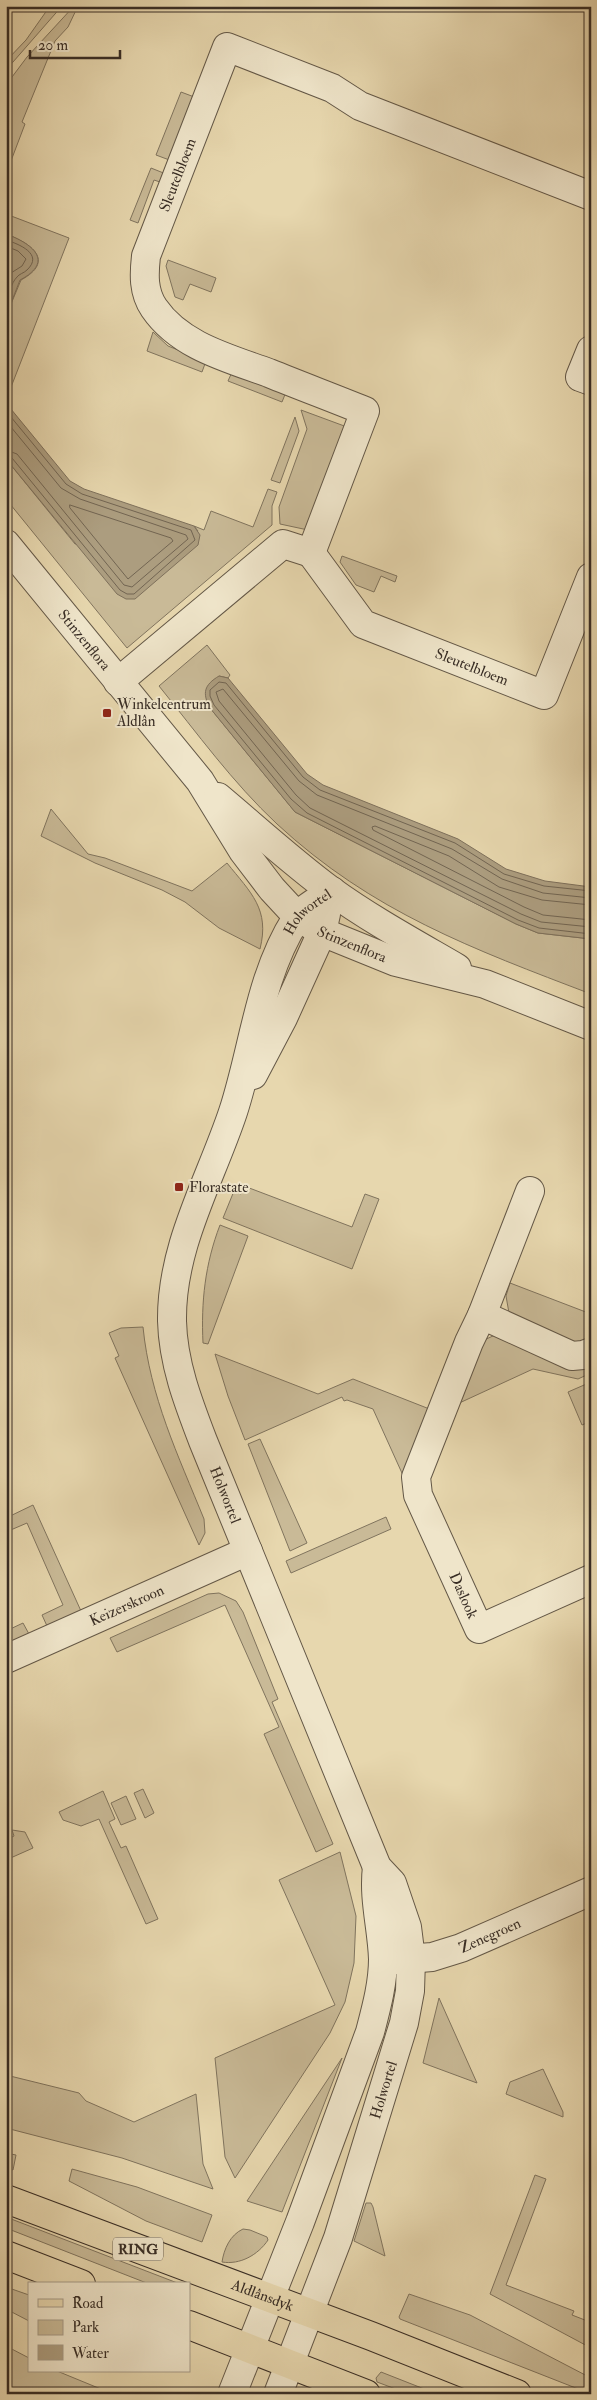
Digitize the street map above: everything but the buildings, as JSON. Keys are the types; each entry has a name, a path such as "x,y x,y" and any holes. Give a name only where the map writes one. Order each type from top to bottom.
{"main road":[{"name":"Aldlânsdyk","path":"6,2198 516,2394"},
{"path":"6,2255 76,2282"},
{"path":"190,2325 366,2394"}],"street":[{"name":"Sleutelbloem","path":"591,196 360,106 332,88 227,47 146,256 144,276 153,307 167,324 201,347 365,410 311,553 363,624 544,695 591,577"},
{"path":"591,350 580,377 591,381"},
{"name":"Stinzenflora","path":"6,544 200,781 243,851 272,889 297,916 322,932 396,962 485,984 591,1026"},
{"path":"118,682 283,544 311,553"},
{"name":"Stinzenflora","path":"200,781 302,869 332,891 366,914 485,984"},
{"name":"Holwortel","path":"278,2394 338,2238 394,2058 410,1991 411,1959 407,1927 392,1883 377,1867 188,1401 176,1356 172,1321 181,1250 233,1111 260,1006 276,960 297,916 332,891"},
{"name":"Holwortel","path":"233,1111 283,1018 322,932 332,891"},
{"path":"530,1191 482,1315 572,1356 591,1352"},
{"name":"Daslook","path":"482,1315 469,1342 416,1478 418,1495 479,1629 591,1579"},
{"name":"Keizerskroon","path":"6,1659 248,1551"},
{"name":"Holwortel","path":"232,2394 370,2032 378,2002 383,1961 375,1885 377,1867"},
{"name":"Zenegroen","path":"383,1961 432,1957 461,1948 591,1890"}],"green space":[{"path":"50,6 62,6 6,70 6,61 26,40"},
{"path":"74,6 78,6 68,27 55,41 22,122 25,124 6,174 6,85 27,57"},
{"path":"181,92 197,98 172,161 156,155"},
{"path":"151,168 166,174 163,183 154,180 138,223 130,220"},
{"path":"6,214 69,238 6,400 6,316 21,280 37,266 38,259 36,253 24,242 6,234"},
{"path":"168,260 216,278 211,292 190,284 183,300 175,297 166,266"},
{"path":"153,332 168,346 206,361 202,372 147,351"},
{"path":"232,372 286,392 282,402 228,381"},
{"path":"301,410 347,427 308,530 280,524 279,507 307,429"},
{"path":"295,417 299,431 280,483 271,480"},
{"path":"6,459 75,544 198,531 194,526 204,530 211,511 253,527 268,489 277,492 272,506 272,525 127,648 6,499"},
{"path":"342,556 397,576 395,582 381,576 374,592 356,585 340,562"},
{"path":"207,645 230,675 228,678 219,676 210,708 295,812 516,924 538,933 591,939 591,994 465,944 387,905 313,855 277,824 230,775 159,686"},
{"path":"51,809 88,854 105,858 192,891 227,863 251,893 260,912 262,935 260,949 219,928 185,902 162,890 95,863 41,836"},
{"path":"244,1186 352,1227 365,1194 379,1199 352,1269 223,1218 234,1191 241,1194"},
{"path":"220,1225 248,1236 208,1344 203,1343 205,1283"},
{"path":"510,1283 591,1314 591,1341 581,1345 509,1313 506,1296"},
{"path":"143,1327 152,1378 166,1425 204,1519 205,1533 199,1545 115,1358 119,1356 109,1333 121,1328"},
{"path":"495,1335 591,1363 591,1373 578,1379 533,1369 455,1405 482,1341"},
{"path":"215,1354 318,1394 353,1379 432,1410 406,1482 373,1409 347,1400 344,1401 342,1397 245,1440 228,1396"},
{"path":"591,1382 591,1421 582,1425 568,1392"},
{"path":"260,1439 307,1543 290,1551 248,1444"},
{"path":"33,1505 81,1611 47,1626 42,1615 63,1605 27,1523 6,1532 6,1518"},
{"path":"386,1517 391,1529 291,1573 286,1561"},
{"path":"219,1593 236,1601 243,1612 278,1699 272,1702 333,1844 316,1852 264,1734 279,1727 225,1605 117,1652 110,1638 208,1594"},
{"path":"23,1623 29,1634 6,1644 6,1631"},
{"path":"143,1789 154,1813 145,1818 134,1793"},
{"path":"103,1791 115,1819 109,1822 121,1848 126,1846 158,1919 146,1924 99,1819 81,1826 63,1820 59,1812"},
{"path":"126,1796 136,1819 121,1825 111,1803"},
{"path":"12,1830 25,1832 33,1848 6,1860 6,1840 14,1836"},
{"path":"340,1852 356,1916 354,1963 345,2002 330,2033 235,2178 225,2157 215,2058 335,2005 279,1880"},
{"path":"439,1998 477,2083 423,2063"},
{"path":"342,2058 282,2212 247,2201"},
{"path":"543,2069 563,2112 563,2117 506,2094 510,2082"},
{"path":"6,2075 79,2093 86,2101 134,2122 196,2094 203,2164 213,2189 122,2158 6,2128"},
{"path":"6,2153 16,2155 13,2170 6,2168"},
{"path":"72,2169 137,2187 212,2215 202,2242 146,2221 69,2181"},
{"path":"535,2175 546,2179 506,2285 574,2311 572,2315 591,2321 591,2348 490,2294"},
{"path":"366,2203 371,2203 373,2207 385,2256 354,2241"},
{"path":"6,2217 175,2282 144,2282 6,2228"},
{"path":"243,2229 267,2237 268,2240 248,2258 229,2263 222,2262 228,2243"},
{"path":"6,2287 28,2295 28,2320 6,2309"},
{"path":"409,2294 470,2315 591,2378 591,2394 400,2319 399,2317"},
{"path":"6,2346 28,2357 28,2372 59,2372 113,2394 6,2394"},
{"path":"381,2372 437,2394 409,2394 377,2382 376,2378"}],"water":[{"path":"6,234 24,242 36,253 38,259 37,266 31,273 20,280 6,316"},
{"path":"6,403 70,481 84,489 194,526 200,535 198,545 135,599 126,599 117,594 6,459"},
{"path":"219,676 228,678 307,774 323,785 458,839 506,869 545,881 591,887 591,939 538,933 516,924 295,812 210,708 205,694 207,686"}],"place":[{"name":"Winkelcentrum Aldlân","path":"107,713"},
{"name":"Florastate","path":"179,1187"}]}
